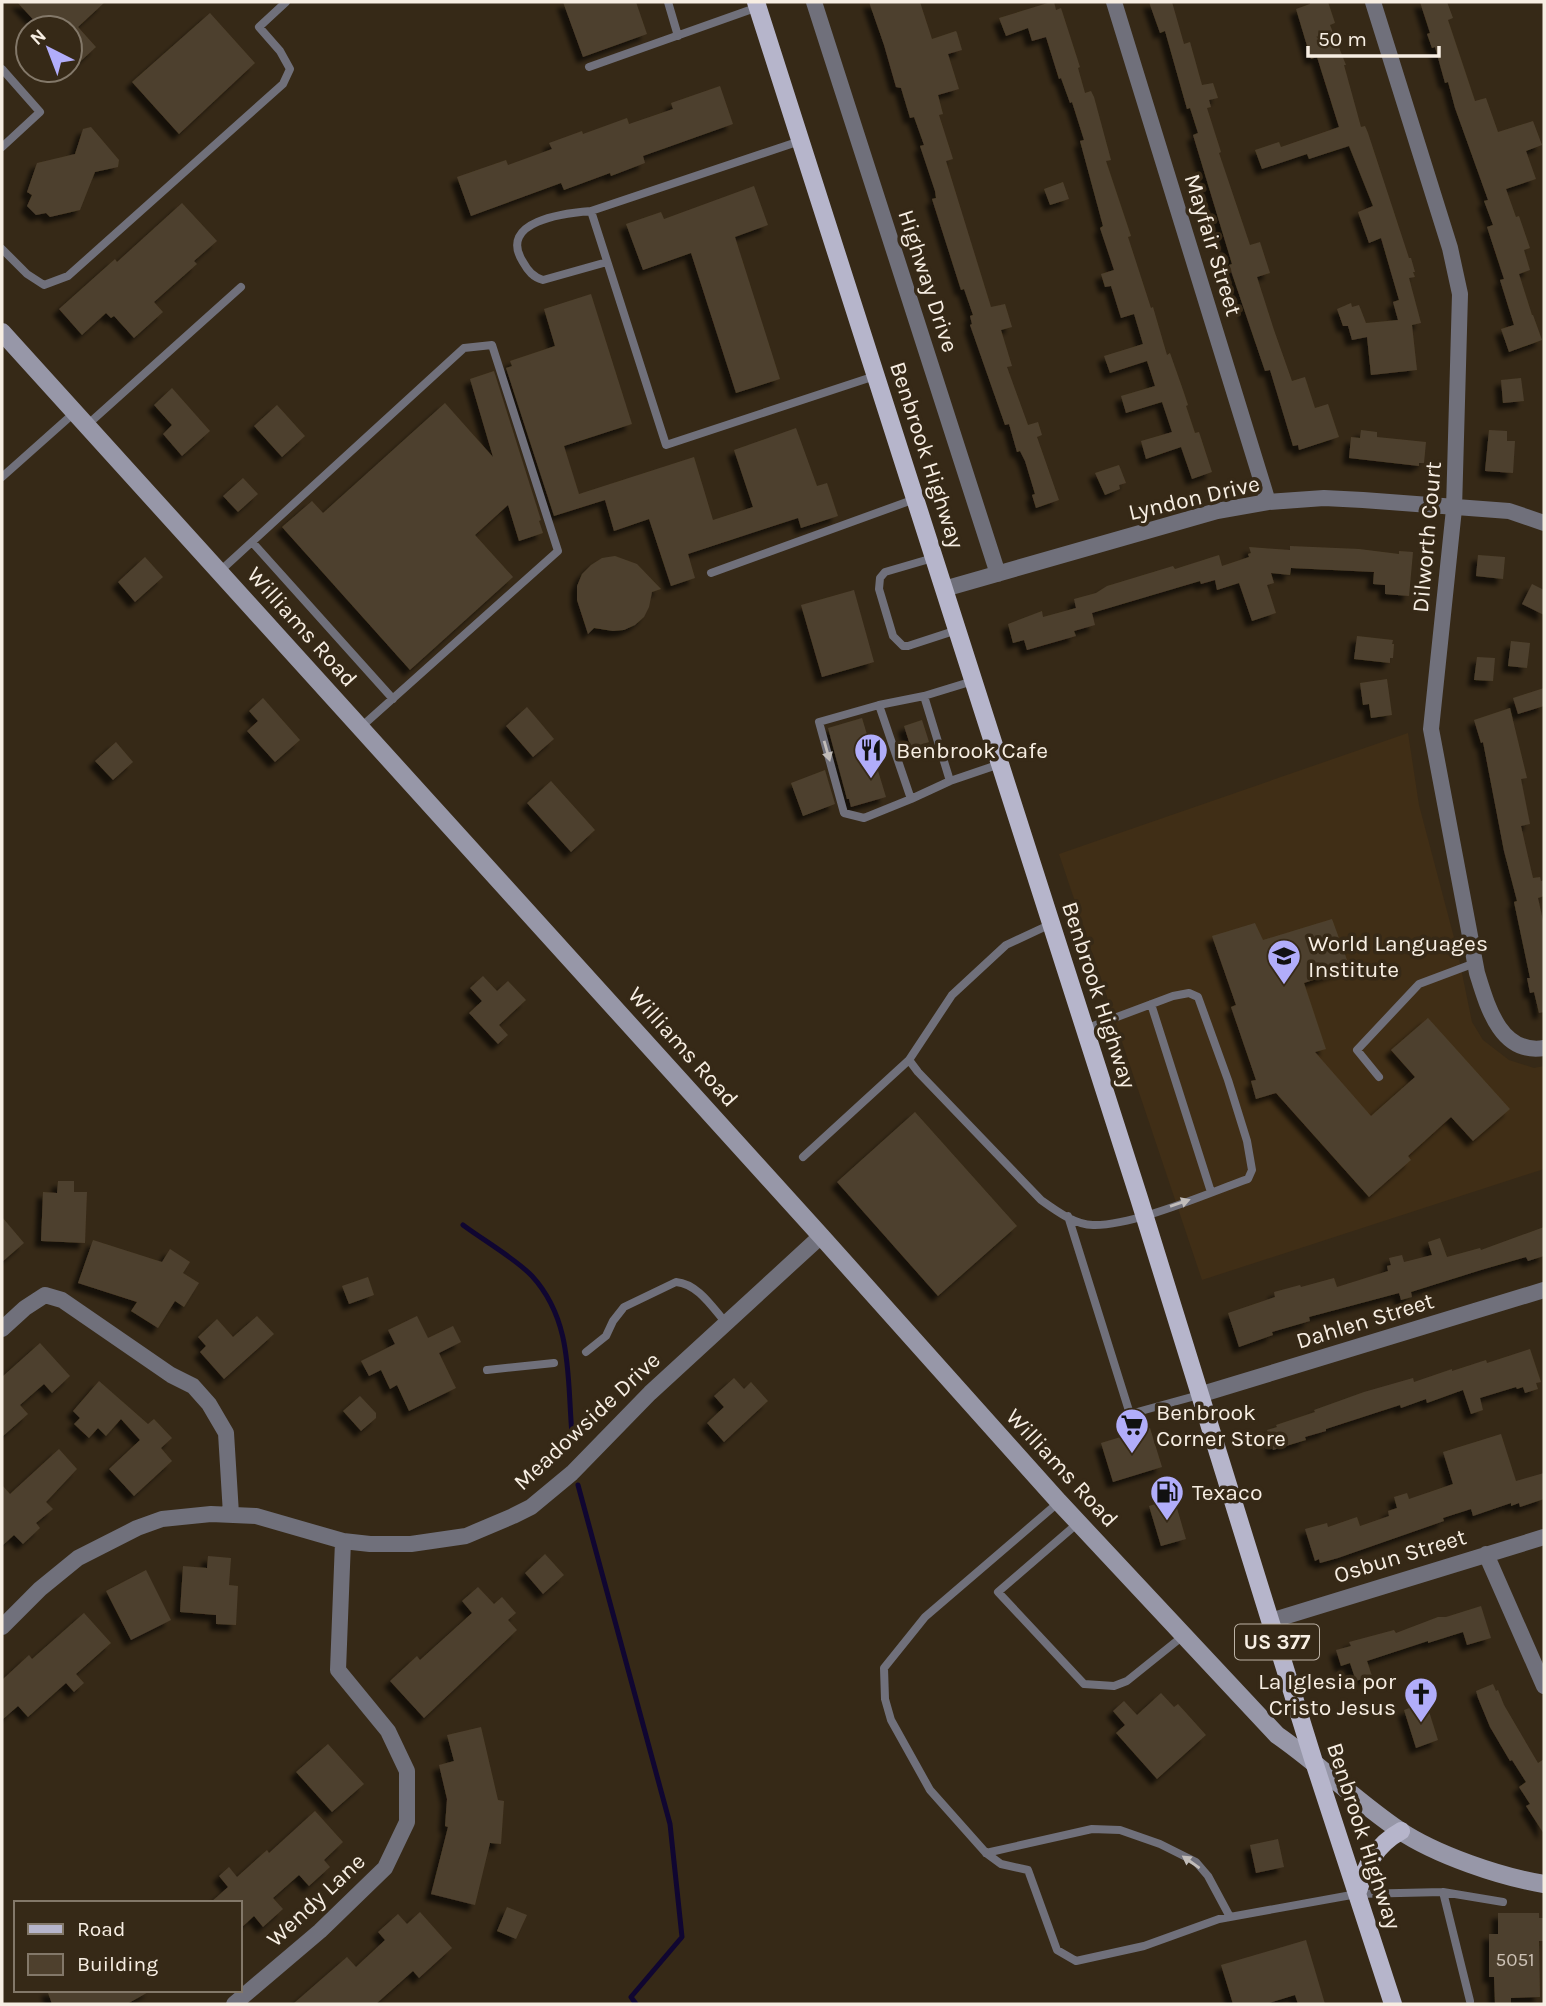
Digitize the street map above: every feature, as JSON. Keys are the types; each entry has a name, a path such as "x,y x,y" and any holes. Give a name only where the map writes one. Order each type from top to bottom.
{"main road":[{"name":"Benbrook Highway","path":"757,5 1146,1214 1199,1395 1393,2004"},
{"path":"1357,1894 1364,1872 1380,1845 1401,1831"}],"street":[{"name":"Highway Drive","path":"814,2 998,574"},
{"name":"Mayfair Street","path":"1114,2 1268,502"},
{"name":"Dilworth Court","path":"1373,2 1450,248 1460,294 1454,509 1431,729 1475,963 1489,1012 1502,1033 1516,1043 1536,1049 1544,1048"},
{"name":"Williams Road","path":"2,332 1078,1523 1276,1735 1401,1831 1448,1854 1500,1874 1544,1884"},
{"name":"Lyndon Drive","path":"944,589 1217,511 1268,502 1324,498 1509,511 1544,523"},
{"name":"Meadowside Drive","path":"2,1627 40,1589 78,1558 136,1528 162,1519 211,1514 256,1516 343,1541 411,1544 466,1535 531,1507 572,1473 650,1393 821,1236"},
{"name":"Dahlen Street","path":"1199,1395 1544,1290"},
{"path":"2,1329 24,1308 46,1295 62,1300 193,1386 209,1404 226,1433 231,1514"},
{"name":"Osbun Street","path":"1270,1620 1544,1536"},
{"name":"Wendy Lane","path":"233,2004 320,1931 385,1868 407,1822 407,1771 388,1731 338,1670 343,1541"},
{"path":"1486,1554 1544,1686"}],"lane":[{"path":"2,250 27,274 44,285 68,276 283,84 290,69 280,51 259,27 286,2"},
{"path":"668,2 678,36"},
{"path":"589,67 757,5"},
{"path":"2,69 40,112 2,147"},
{"path":"607,262 543,280 533,275 520,257 519,240 522,232 529,226 573,213 591,211 800,141"},
{"path":"591,211 666,445 876,376"},
{"path":"2,477 80,419 241,288"},
{"path":"219,572 464,348 492,345 558,551 360,728"},
{"path":"711,573 915,499"},
{"path":"253,541 393,699"},
{"path":"934,558 885,572 880,578 879,589 893,636 903,646 908,646 957,630"},
{"path":"973,681 819,722 844,813 864,818 950,781 1000,764"},
{"path":"924,696 950,781"},
{"path":"879,705 912,799"},
{"path":"803,1157 909,1059 952,995 1006,945 1051,924"},
{"path":"1379,1077 1357,1050 1419,984 1475,963"},
{"path":"909,1059 918,1072 1041,1200 1068,1216 1092,1225 1146,1214 1248,1179 1252,1170 1247,1141 1198,997 1189,993 1173,996 1085,1029"},
{"path":"1151,1004 1211,1192"},
{"path":"1068,1216 1130,1414 1199,1395"},
{"path":"586,1352 606,1336 624,1307 676,1282 685,1283 695,1289 726,1323"},
{"path":"487,1370 554,1363"},
{"path":"1059,1502 925,1617 884,1668 885,1699 891,1720 930,1790 986,1853 1001,1864 1028,1870 1057,1950 1076,1961 1144,1945 1230,1917 1357,1894 1443,1892 1503,1902"},
{"path":"1078,1523 998,1592 1084,1684 1114,1686 1128,1681 1183,1636"},
{"path":"986,1853 1092,1829 1120,1830 1160,1844 1196,1862 1208,1876 1230,1917"},
{"path":"1443,1892 1471,2001"}],"shaded area":[{"name":"World Languages Institute","path":"1408,733 1419,805 1457,949 1472,1022 1483,1040 1509,1060 1534,1068 1544,1066 1544,1169 1202,1280 1059,854"}],"building":[{"path":"17,2 105,2 84,21 84,14 28,14"},
{"path":"563,2 636,2 647,34 583,57"},
{"path":"869,2 920,2 932,39 956,31 957,33 962,50 948,54 959,89 938,95 943,114 939,115 953,159 946,161 991,307 1005,304 1012,327 1001,330 1012,366 1007,367 1028,425 1038,422 1042,435 1037,437 1059,500 1036,508 1032,495 1035,494 1025,461 1020,451 1017,452 1009,424 1005,425 970,325 970,316 973,315 964,289 961,290 932,199 936,198 935,191 920,146 924,145 914,117 910,118 901,88 896,87"},
{"path":"1054,2 1056,10 1061,8 1080,67 1078,68 1085,93 1091,91 1094,97 1111,160 1106,161 1131,236 1128,237 1167,355 1170,353 1195,433 1199,432 1212,472 1192,479 1181,447 1146,459 1141,441 1172,432 1162,402 1126,413 1121,396 1155,386 1147,361 1110,373 1104,356 1143,344 1134,314 1121,318 1111,286 1105,287 1101,274 1114,270 1100,228 1103,226 1080,141 1084,140 1072,102 1070,103 1061,78 1059,79 1046,37 1032,41 1028,28 1006,36 999,18"},
{"path":"1149,2 1172,2 1184,44 1190,42 1202,85 1213,83 1218,98 1209,100 1211,107 1207,108 1250,245 1260,242 1270,273 1257,277 1292,381 1305,377 1315,408 1328,404 1339,437 1299,450 1298,445 1293,446 1270,370 1265,371 1229,265 1232,264 1193,135 1198,133 1190,108 1187,109 1165,31 1160,33"},
{"path":"1310,2 1328,2 1335,23 1330,25 1346,65 1361,127 1365,126 1368,133 1411,258 1415,277 1409,278 1421,323 1412,325 1417,370 1371,375 1367,337 1352,340 1348,326 1343,326 1337,309 1351,303 1352,307 1359,305 1366,323 1398,320 1393,302 1399,300 1381,238 1369,243 1358,212 1373,206 1349,146 1309,159 1307,154 1262,169 1255,150 1279,142 1281,147 1339,127 1317,57 1311,59 1296,9"},
{"path":"1420,2 1447,2 1453,18 1448,20 1475,101 1486,98 1498,132 1533,121 1542,145 1526,151 1536,179 1506,189 1530,248 1524,250 1530,270 1519,274 1542,340 1509,352 1501,329 1514,325 1500,280 1504,279 1487,227 1493,225 1484,201 1488,200 1448,82 1445,83 1435,47 1432,48 1427,34 1430,33"},
{"path":"210,13 255,63 179,134 132,82"},
{"path":"84,34 96,47 84,58"},
{"path":"720,86 733,124 643,156 645,163 611,176 610,173 564,190 561,183 471,216 457,177 506,160 508,165 552,149 549,143 582,131 583,134 627,118 629,124 673,109 671,103"},
{"path":"91,127 119,160 118,167 95,172 80,210 50,217 46,213 36,215 27,206 32,195 27,192 37,163 75,154 83,129"},
{"path":"1063,182 1069,199 1050,205 1044,189"},
{"path":"754,186 768,225 735,237 780,379 736,393 691,253 643,270 626,224 661,212 664,219"},
{"path":"182,203 217,241 194,261 197,264 154,302 163,312 134,338 114,316 111,318 106,313 82,335 59,309 115,259 117,262"},
{"path":"591,294 632,424 564,446 579,494 694,457 713,520 753,507 734,450 796,428 817,486 827,483 838,516 801,528 798,518 688,554 695,578 671,586 649,519 614,531 605,500 554,516 506,368 512,366 510,361 555,346 544,309"},
{"path":"494,371 543,533 519,541 508,505 475,535 513,577 410,670 282,527 312,501 323,513 445,403 493,457 470,379"},
{"path":"1521,378 1524,401 1503,403 1501,380"},
{"path":"172,388 210,431 182,456 163,434 172,425 154,405"},
{"path":"277,405 305,436 282,457 254,426"},
{"path":"1361,430 1377,432 1377,437 1426,442 1424,463 1419,463 1419,466 1349,458 1351,437 1360,438"},
{"path":"1489,430 1507,431 1507,441 1515,441 1513,473 1485,471"},
{"path":"1119,465 1126,483 1119,485 1120,489 1105,495 1095,473"},
{"path":"243,478 258,494 238,512 223,496"},
{"path":"1290,546 1399,554 1399,551 1413,552 1409,596 1385,594 1385,585 1373,584 1374,572 1291,568 1290,575 1271,573 1274,583 1267,585 1276,613 1252,621 1239,583 1217,590 1215,580 1201,584 1200,581 1092,613 1095,625 1074,631 1076,636 1027,650 1024,640 1013,643 1008,624 1042,611 1043,617 1076,608 1074,599 1096,593 1107,586 1219,555 1222,566 1249,557 1249,547 1290,550"},
{"path":"1478,555 1505,557 1503,579 1476,576"},
{"path":"615,556 637,564 661,589 652,592 644,617 635,625 613,631 594,628 588,634 577,600 577,586 582,574 591,565 602,558"},
{"path":"145,557 163,577 135,602 118,582"},
{"path":"1532,584 1544,590 1544,615 1522,604"},
{"path":"854,590 874,662 822,677 801,605"},
{"path":"1357,636 1393,640 1393,658 1390,658 1390,663 1354,659"},
{"path":"1511,641 1530,643 1527,668 1508,666"},
{"path":"1477,657 1495,658 1493,681 1474,680"},
{"path":"1387,679 1392,715 1371,718 1369,704 1363,705 1360,683"},
{"path":"1544,688 1544,706 1518,714 1513,698"},
{"path":"263,698 300,740 275,762 247,731 258,721 249,711"},
{"path":"527,707 554,739 533,757 506,726"},
{"path":"1510,708 1527,778 1521,779 1530,824 1521,826 1533,878 1540,877 1541,881 1544,880 1544,896 1538,898 1544,925 1544,1012 1539,1013 1534,992 1530,993 1527,978 1530,978 1514,902 1517,901 1504,851 1483,742 1481,743 1474,720"},
{"path":"862,718 886,797 851,807 828,728"},
{"path":"922,720 929,742 911,748 904,726"},
{"path":"116,742 133,762 113,780 95,761"},
{"path":"825,770 835,804 803,816 791,783"},
{"path":"551,781 595,830 571,852 527,803"},
{"path":"1332,919 1350,968 1304,983 1326,1049 1315,1052 1371,1116 1415,1077 1391,1050 1428,1018 1510,1109 1473,1141 1451,1117 1408,1156 1411,1160 1369,1197 1276,1093 1256,1099 1251,1081 1256,1080 1231,1007 1236,1005 1212,936 1255,923 1263,940"},
{"path":"483,976 497,991 508,981 526,1000 499,1025 508,1035 498,1044 469,1013 482,1001 470,988"},
{"path":"915,1112 1017,1226 938,1296 837,1182"},
{"path":"58,1181 74,1181 74,1192 87,1192 85,1243 41,1241 43,1192 57,1193"},
{"path":"2,1217 24,1243 2,1262"},
{"path":"1544,1227 1544,1256 1528,1261 1526,1257 1481,1270 1411,1292 1412,1297 1401,1300 1399,1293 1309,1317 1310,1321 1272,1332 1273,1335 1239,1347 1228,1313 1275,1297 1274,1292 1334,1278 1337,1287 1388,1271 1387,1266 1391,1265 1389,1258 1402,1255 1404,1262 1432,1255 1428,1242 1440,1238 1447,1257 1480,1248 1481,1250"},
{"path":"93,1240 162,1262 170,1249 190,1262 183,1273 199,1283 184,1307 175,1301 158,1328 131,1311 137,1302 78,1283"},
{"path":"368,1277 374,1295 349,1304 342,1286"},
{"path":"257,1316 274,1334 224,1379 200,1352 206,1346 198,1337 217,1319 233,1337"},
{"path":"417,1316 428,1338 453,1326 461,1342 439,1353 456,1388 409,1411 397,1385 390,1389 381,1370 369,1376 361,1361 395,1344 388,1330"},
{"path":"40,1343 70,1376 52,1393 44,1384 20,1405 28,1414 2,1437 2,1377"},
{"path":"1530,1349 1541,1382 1536,1383 1538,1389 1525,1393 1523,1387 1516,1387 1480,1398 1483,1410 1471,1414 1463,1390 1427,1403 1426,1399 1401,1408 1400,1405 1273,1450 1267,1430 1315,1412 1314,1410 1413,1378 1414,1382 1452,1369 1486,1360 1487,1363"},
{"path":"734,1378 744,1389 751,1382 768,1401 724,1442 707,1423 724,1407 714,1396"},
{"path":"99,1381 148,1424 154,1419 172,1438 161,1448 172,1461 134,1496 109,1469 140,1440 121,1419 106,1436 98,1428 89,1438 74,1424 80,1418 73,1411"},
{"path":"360,1396 376,1413 376,1418 361,1431 343,1411"},
{"name":"Benbrook Corner Store","path":"1150,1428 1162,1467 1113,1482 1101,1443"},
{"path":"1501,1434 1516,1481 1544,1473 1544,1499 1520,1507 1519,1503 1511,1506 1511,1503 1473,1516 1471,1509 1338,1558 1320,1563 1319,1559 1315,1561 1305,1529 1327,1523 1328,1527 1357,1517 1360,1526 1389,1516 1388,1511 1397,1508 1394,1497 1407,1493 1409,1499 1453,1484 1443,1452"},
{"path":"59,1449 77,1469 46,1502 53,1509 36,1523 40,1528 23,1544 14,1535 2,1546 2,1485 10,1494"},
{"name":"Texaco","path":"1174,1498 1186,1539 1161,1546 1149,1506"},
{"path":"545,1554 564,1575 543,1594 525,1573"},
{"path":"208,1556 231,1558 229,1585 238,1586 236,1625 216,1624 216,1615 180,1612 183,1566 207,1568"},
{"path":"146,1570 171,1620 131,1640 106,1591"},
{"path":"478,1587 494,1604 502,1597 516,1613 508,1620 517,1630 424,1718 390,1681 417,1656 420,1660 472,1613 462,1601"},
{"path":"1481,1606 1491,1638 1467,1645 1463,1632 1428,1641 1367,1661 1372,1676 1356,1681 1350,1663 1341,1666 1336,1650 1351,1646 1349,1642 1394,1630 1396,1633 1438,1617"},
{"path":"84,1613 111,1643 76,1674 84,1683 74,1692 66,1683 28,1717 18,1706 2,1720 2,1680 29,1655 32,1659"},
{"path":"1493,1684 1538,1763 1544,1759 1544,1834 1526,1806 1530,1804 1519,1787 1526,1782 1490,1727 1478,1698 1476,1691"},
{"path":"1161,1693 1174,1707 1178,1704 1206,1735 1157,1779 1116,1733 1125,1725 1113,1711 1124,1701 1137,1715"},
{"name":"La Iglesia por Cristo Jesus","path":"1426,1702 1438,1740 1416,1748 1404,1710"},
{"path":"481,1727 498,1800 504,1801 501,1844 490,1843 475,1905 431,1894 448,1827 445,1826 447,1799 439,1765 454,1761 447,1735"},
{"path":"328,1744 364,1784 332,1812 296,1772"},
{"path":"315,1811 343,1842 324,1860 330,1867 309,1886 299,1875 273,1898 283,1909 263,1927 254,1916 242,1927 242,1901 212,1901 228,1887 219,1876 229,1867 237,1877 267,1850 269,1853"},
{"path":"1278,1839 1284,1867 1256,1873 1250,1845"},
{"path":"507,1907 527,1915 516,1939 497,1931"},
{"path":"420,1912 452,1948 419,1978 413,1971 376,2004 293,2004 347,1957 356,1967 385,1940 378,1932 398,1914 407,1924"},
{"path":"1498,1913 1539,1913 1539,1918 1544,1918 1544,1941 1539,1941 1540,1997 1511,1998 1511,2004 1495,2004 1494,1977 1489,1977 1489,1934 1498,1934"},
{"path":"1306,1940 1325,2004 1298,2004 1295,1995 1266,2004 1233,2004 1221,1965"},
{"path":"48,1992 148,1992 127,2004 52,2004"}],"waterway":[{"path":"463,1225 532,1276 555,1312 566,1351 572,1434"},
{"path":"578,1485 670,1824 682,1937 631,1997 636,2004"}],"place":[{"name":"Benbrook Cafe","path":"871,780"},
{"name":"World Languages Institute","path":"1284,986"},
{"name":"Benbrook Corner Store","path":"1132,1455"},
{"name":"Texaco","path":"1167,1522"},
{"name":"La Iglesia por Cristo Jesus","path":"1421,1724"}]}
